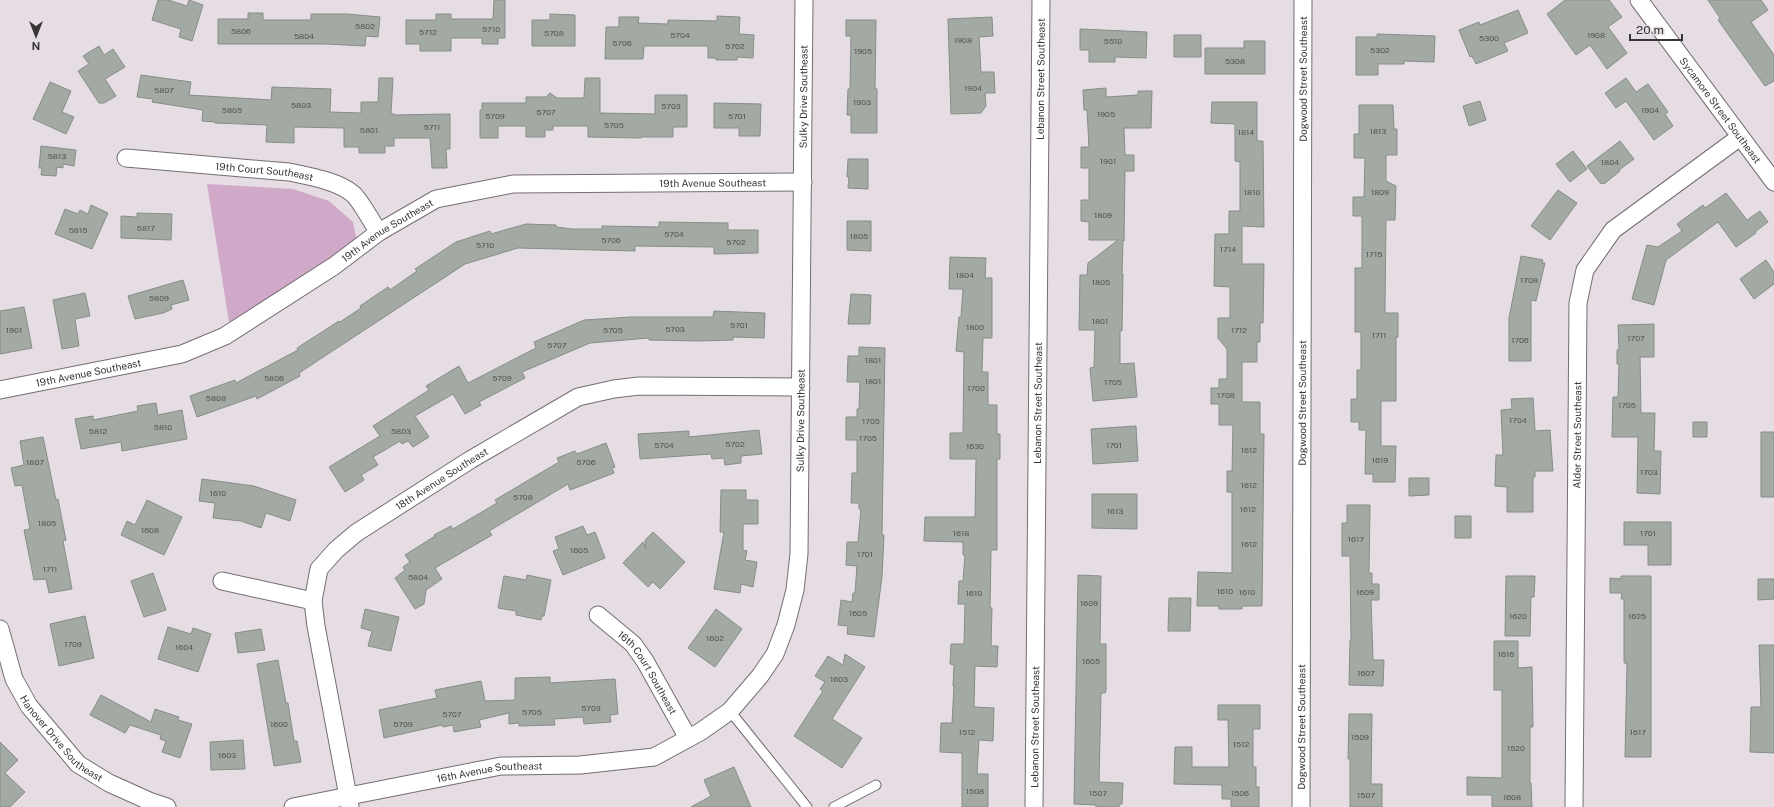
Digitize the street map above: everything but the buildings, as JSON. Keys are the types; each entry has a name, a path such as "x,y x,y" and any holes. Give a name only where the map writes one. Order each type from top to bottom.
{"street":[{"name":"Sulky Drive Southeast","path":"632,759 654,757 700,732 730,711 760,676 774,654 786,625 795,590 799,554 802,387 804,0"},
{"name":"Lebanon Street Southeast","path":"1034,807 1042,0"},
{"name":"Dogwood Street Southeast","path":"1301,807 1303,0"},
{"name":"Sycamore Street Southeast","path":"1639,0 1774,182"},
{"name":"Alder Street Southeast","path":"1574,807 1578,303 1585,270 1613,230 1740,137"},
{"name":"19th Court Southeast","path":"126,158 289,172 311,176 340,186 354,194 379,232"},
{"name":"19th Avenue Southeast","path":"0,390 152,360 189,351 225,336 334,266 379,232 436,199 513,184 803,182"},
{"name":"18th Avenue Southeast","path":"349,801 316,626 313,601 319,569 336,550 356,533 470,460 578,397 614,389 638,386 802,387"},
{"path":"222,581 313,601"},
{"name":"16th Court Southeast","path":"598,615 633,644 646,661 688,738"},
{"name":"Hanover Drive Southeast","path":"0,629 14,679 29,706 78,764 147,804 167,807"},
{"name":"16th Avenue Southeast","path":"349,801 500,766 580,765 632,759"},
{"path":"293,807 349,801"}],"lane":[{"path":"730,711 807,807"},
{"path":"834,807 876,785"}],"shaded area":[{"path":"207,184 293,189 329,201 353,222 357,241 329,265 229,322"}]}
